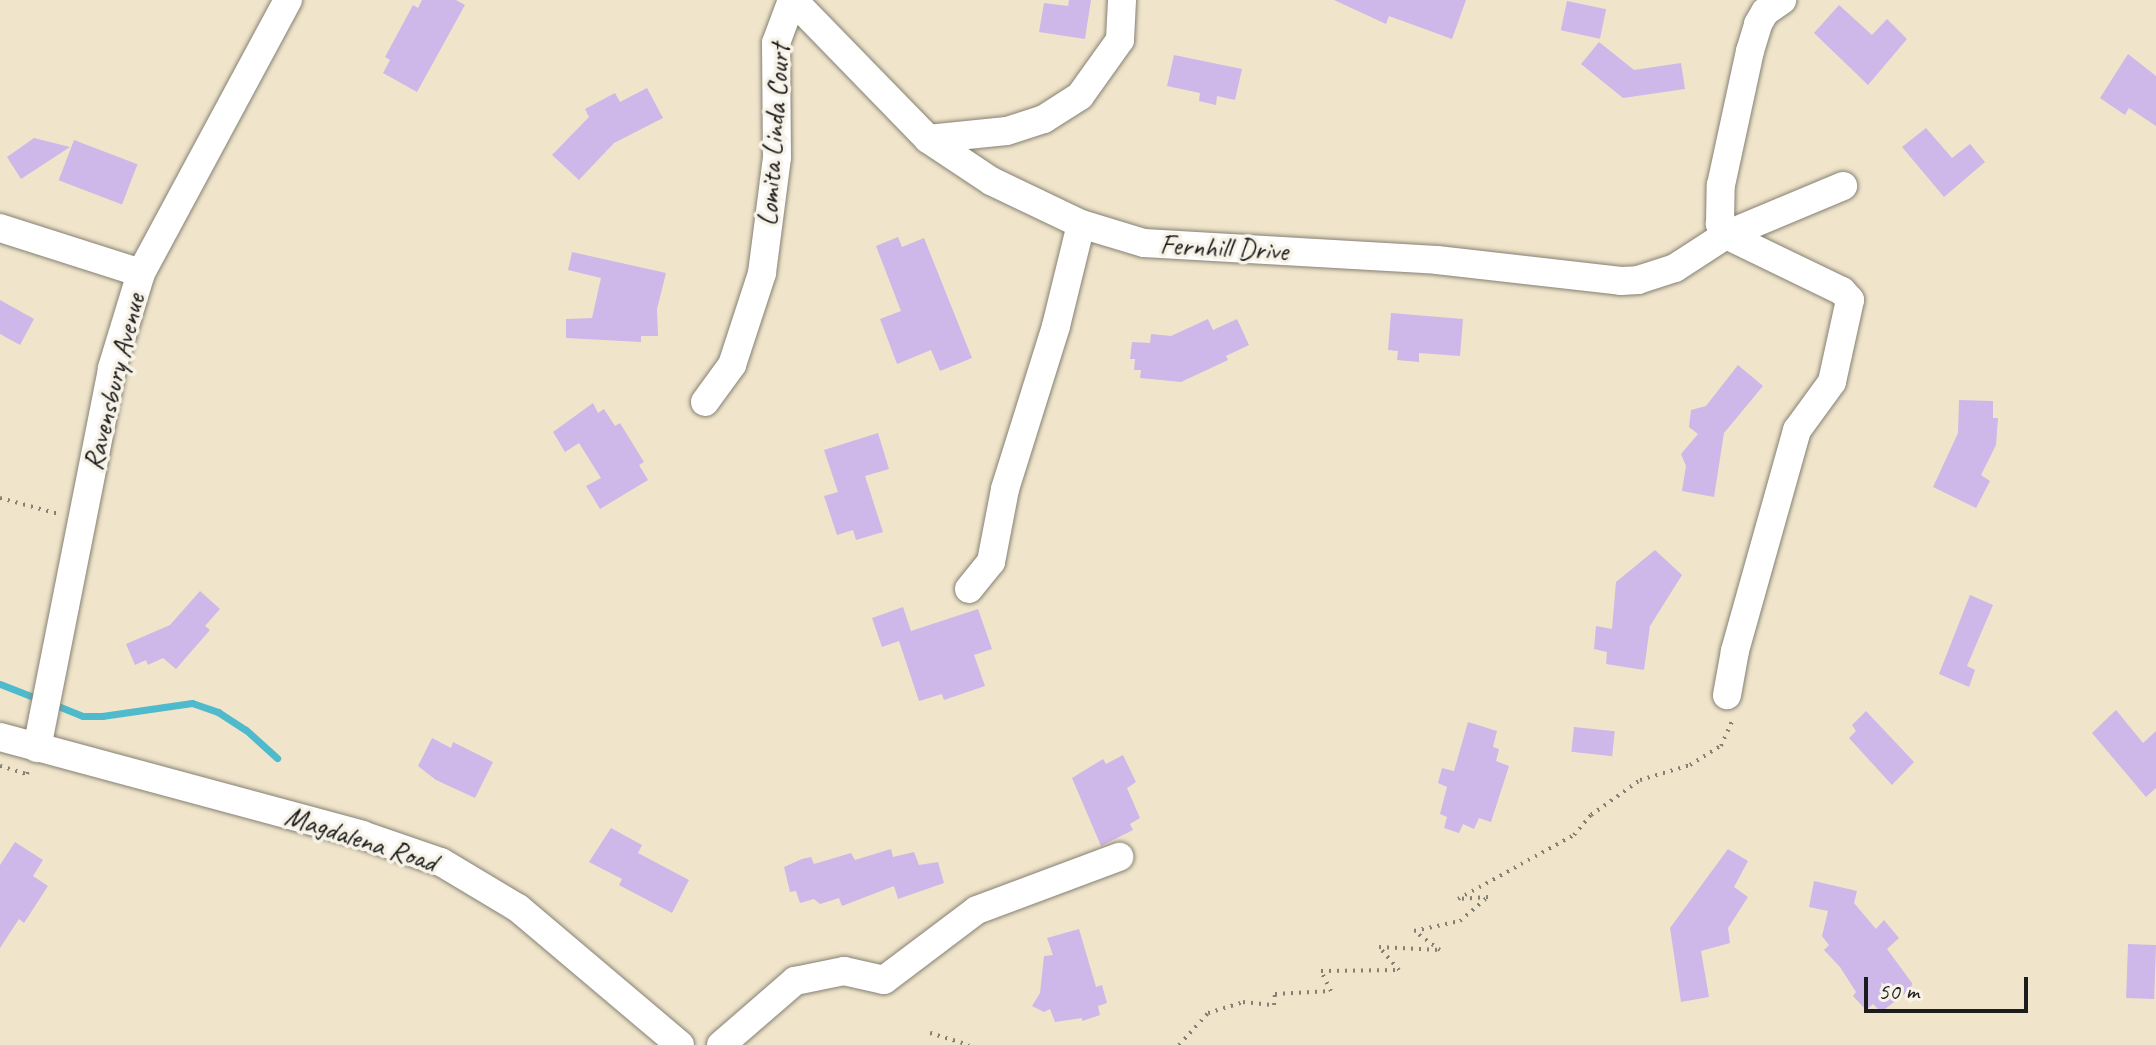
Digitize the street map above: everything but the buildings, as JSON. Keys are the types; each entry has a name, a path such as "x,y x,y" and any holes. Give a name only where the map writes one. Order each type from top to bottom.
{"street":[{"name":"Ravensbury Avenue","path":"37,748 112,368 141,273 288,0"},
{"name":"Fernhill Drive","path":"792,0 928,139 991,181 1081,224 1144,243 1437,260 1621,281 1675,268 1726,235 1843,186"},
{"name":"Lomita Linda Court","path":"705,402 732,365 762,273 777,157 776,43 792,0"},
{"path":"928,139 1007,131 1044,119 1080,96 1120,40 1122,0"},
{"path":"1727,695 1735,651 1797,430 1832,382 1850,300 1842,291 1726,235 1719,210 1721,185 1750,51 1765,12 1782,0"},
{"path":"969,589 991,562 1005,489 1056,326 1081,224"},
{"path":"0,228 141,273"},
{"name":"Magdalena Road","path":"0,737 362,835 441,862 518,908 680,1045"},
{"path":"721,1045 795,981 844,971 884,980 977,910 1119,857"}],"path":[{"path":"0,498 81,521"},
{"path":"1179,1045 1208,1013 1243,1002 1274,1005 1275,994 1331,991 1321,971 1399,970 1379,947 1440,950 1414,931 1460,921 1488,897 1458,899 1574,835 1591,815 1640,780 1690,765 1721,746 1732,726 1735,710 1727,695"},
{"path":"930,1033 969,1045"}],"waterway":[{"path":"0,684 41,700"},
{"path":"53,704 83,716 102,716 192,703 218,712 246,730 277,758"}]}
